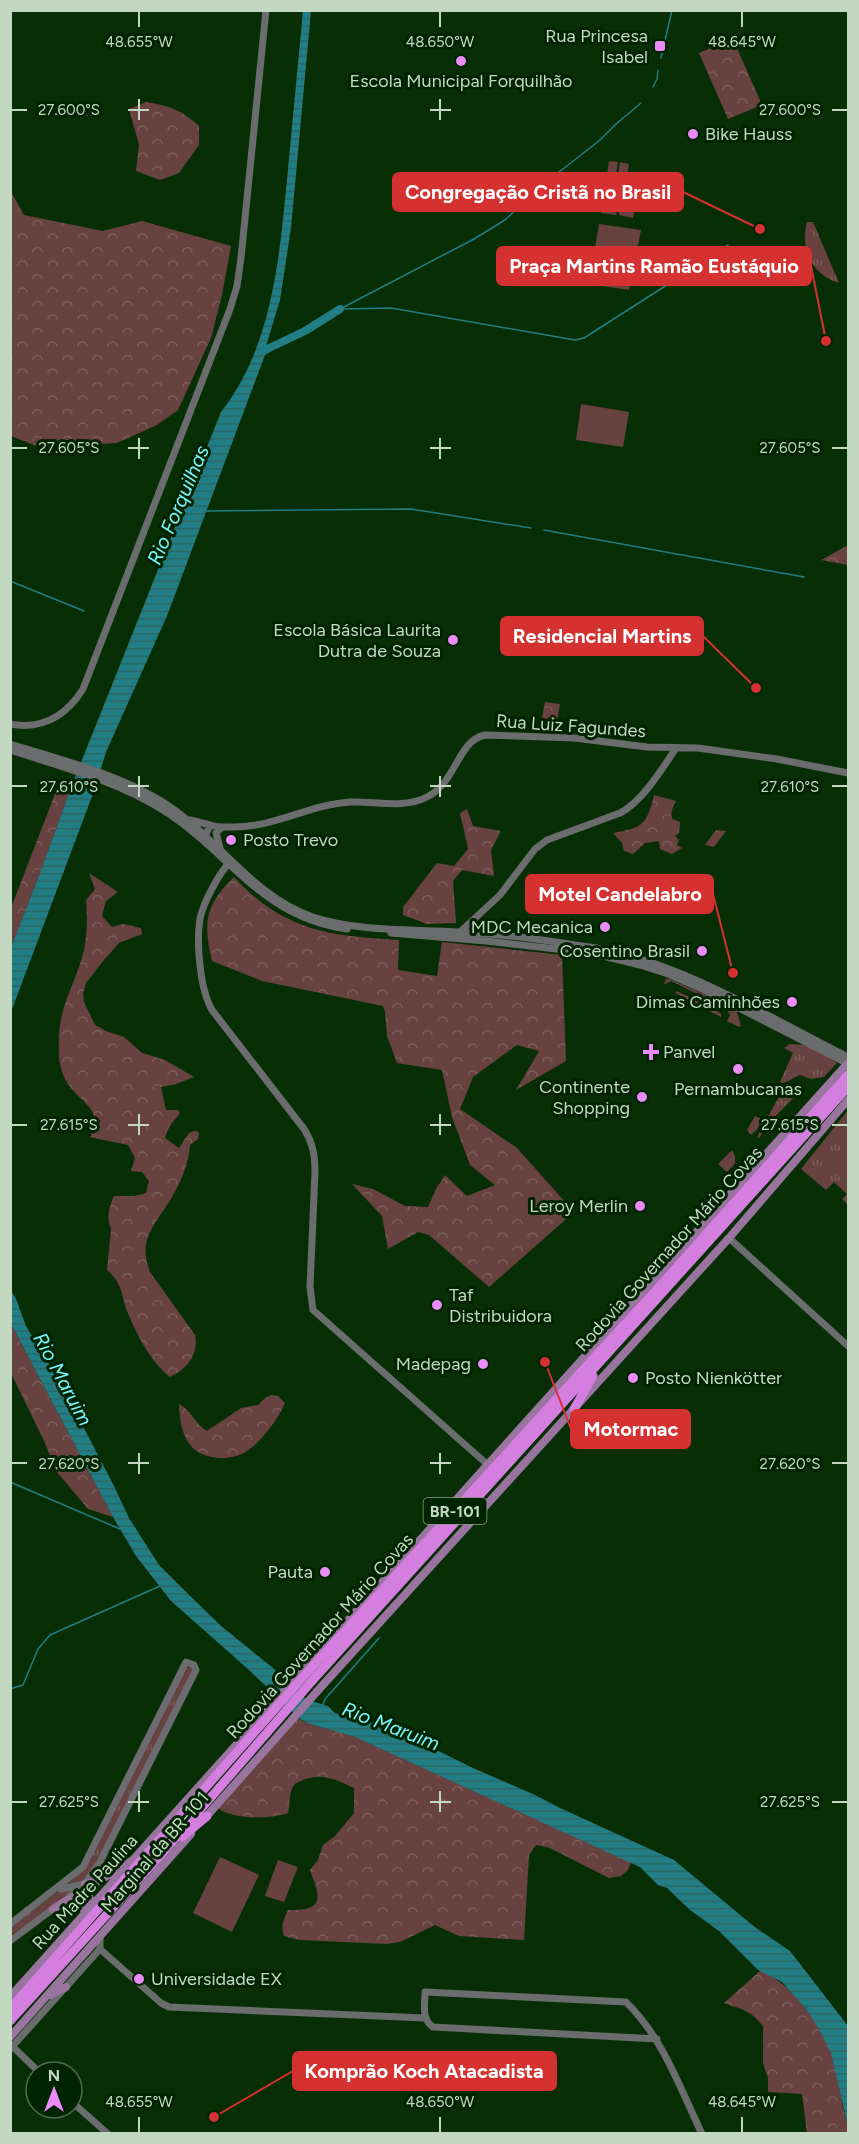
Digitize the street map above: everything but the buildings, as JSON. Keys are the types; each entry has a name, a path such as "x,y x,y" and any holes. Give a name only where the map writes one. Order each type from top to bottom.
{"highway":[{"name":"Rodovia Governador Mário Covas","path":"305,1677 599,1363 774,1165 849,1075"},
{"name":"Rodovia Governador Mário Covas","path":"785,1152 849,1087"},
{"name":"Rodovia Governador Mário Covas","path":"10,2009 143,1855 604,1345 774,1165"},
{"path":"567,1378 604,1345"},
{"path":"574,1409 599,1363"},
{"name":"Rodovia Governador Mário Covas","path":"10,2020 160,1856 278,1707"},
{"path":"143,1855 179,1809"},
{"path":"160,1856 207,1815"}],"main road":[{"path":"10,724 29,726 49,722 69,708 83,689 230,309 237,286 241,258 266,10"},
{"name":"Rua Luiz Fagundes","path":"216,828 261,825 332,804 417,801 430,795 444,784 469,743 485,735 573,738 647,747 698,748 735,752 849,772"},
{"path":"10,744 157,799 184,817 274,903 302,918 323,925 360,931 499,942 565,950 648,967 700,988 848,1063 488,1465 305,1677"},
{"path":"460,932 502,892 538,846 547,840 614,816 633,804 676,748"},
{"path":"10,750 69,766"},
{"path":"109,781 171,815 223,853"},
{"path":"184,817 216,828"},
{"path":"204,838 216,828"},
{"path":"216,828 218,845 229,862 276,898 300,912 322,920 363,926 494,934 620,953 687,976 849,1057"},
{"path":"229,862 206,902 201,916 200,961 204,991 212,1010 311,1140 315,1161 310,1287 313,1310 488,1465"},
{"name":"Marginal da BR-101","path":"12,2034 292,1719 729,1238 849,1100"},
{"path":"771,1149 790,1166"},
{"path":"729,1238 849,1346"},
{"path":"10,1924 83,1867 186,1662 191,1663 196,1670 100,1862 85,1884 10,1941"},
{"path":"179,1809 278,1707"},
{"path":"50,1894 64,1887 99,1881 143,1855"},
{"name":"Rua Madre Paulina","path":"11,1997 68,1933 143,1855"},
{"path":"100,1862 105,1870 116,1870"},
{"path":"53,1909 78,1895 89,1896 88,1904 68,1933"},
{"path":"25,2060 11,2048 100,1949 100,1936"},
{"path":"100,1949 161,2003 174,2008 425,2018"},
{"path":"45,1999 66,1987"},
{"path":"657,2039 436,2028 429,2026 425,2018 425,1992 626,2002 647,2024 657,2039 702,2133"},
{"path":"84,2112 108,2133"}],"green space":[{"path":"733,39 762,105 728,119 699,53"},
{"path":"146,102 174,109 199,126 199,145 179,173 160,180 136,171 139,145 129,109"},
{"path":"609,161 618,162 615,181 606,180"},
{"path":"620,162 629,164 626,183 617,182"},
{"path":"606,185 620,187 616,215 601,213"},
{"path":"623,187 638,190 633,218 619,215"},
{"path":"10,190 24,215 103,231 142,221 231,246 211,338 178,410 157,425 117,443 39,447 11,436"},
{"path":"807,222 813,222 839,283 822,274 810,260 805,242"},
{"path":"599,224 641,230 629,290 589,284"},
{"path":"581,404 629,412 623,447 576,440"},
{"path":"848,545 848,565 821,560"},
{"path":"545,702 560,704 555,732 551,732 541,723"},
{"path":"60,781 72,785 11,947 11,908"},
{"path":"654,795 676,801 671,816 672,819 680,822 679,833 675,836 679,840 677,845 682,848 672,854 660,849 659,841 645,843 633,854 624,851 622,843 613,833 631,829 642,823 649,812"},
{"path":"467,809 473,826 501,831 491,850 494,876 462,870 453,881 456,923 427,924 403,915 403,907 437,863 454,866 468,849 460,813"},
{"path":"716,830 726,831 714,847 705,845"},
{"path":"89,873 118,892 106,901 102,916 112,927 123,924 141,928 142,934 119,943 86,983 83,994 84,1002 95,1025 124,1037 142,1053 165,1060 194,1077 161,1087 166,1110 178,1110 180,1113 169,1127 165,1138 179,1148 189,1133 199,1132 198,1139 190,1145 186,1166 178,1186 150,1233 146,1250 150,1272 195,1335 196,1342 191,1360 182,1370 170,1377 145,1347 127,1311 121,1289 107,1270 111,1229 109,1212 114,1196 135,1196 146,1193 149,1181 142,1172 131,1171 135,1158 128,1145 90,1137 94,1128 93,1114 68,1084 60,1061 59,1039 62,1016 86,941 86,900 95,889"},
{"path":"234,877 271,909 290,920 329,933 399,940 398,970 437,976 442,942 562,955 566,1061 516,1090 539,1051 517,1045 473,1077 460,1109 517,1148 574,1212 489,1287 429,1235 418,1232 388,1249 382,1216 352,1184 373,1189 405,1206 428,1207 445,1175 467,1196 495,1185 470,1165 452,1117 442,1070 397,1063 387,1036 383,1006 262,981 212,961 207,925 209,915 217,897"},
{"path":"664,979 669,979 736,1008 741,1026 727,1021 730,1015 726,1008 671,981 663,985 666,980"},
{"path":"677,991 717,1011 721,1017 675,993"},
{"path":"790,1044 807,1045 837,1063 824,1077 811,1079 800,1075 784,1083 780,1082 793,1053 784,1048"},
{"path":"803,1088 769,1123 759,1138 757,1137 781,1093"},
{"path":"848,1110 848,1205 842,1199 847,1194 834,1182 826,1190 801,1169"},
{"path":"755,1116 761,1119 758,1128 751,1135 747,1130"},
{"path":"732,1150 735,1163 727,1172 718,1164"},
{"path":"10,1324 113,1517 88,1509 57,1472 11,1373"},
{"path":"271,1395 278,1396 285,1403 268,1431 244,1453 217,1458 200,1453 189,1443 182,1429 179,1404 207,1431 241,1408 258,1405"},
{"path":"186,1668 193,1669 102,1856 85,1883 68,1884 87,1866"},
{"path":"297,1718 355,1737 631,1862 628,1870 621,1876 609,1878 550,1848 536,1845 529,1855 524,1940 459,1936 435,1925 400,1942 387,1944 299,1940 284,1936 282,1926 288,1910 309,1908 317,1900 310,1870 318,1860 323,1845 335,1836 354,1813 354,1788 329,1778 310,1778 298,1782 293,1787 288,1813 252,1817 232,1815 218,1808"},
{"path":"220,1857 259,1875 232,1932 193,1913"},
{"path":"278,1860 298,1867 284,1902 265,1896"},
{"path":"82,1885 11,1935 11,1927 60,1890"},
{"path":"760,1971 771,1976 793,1994 812,2017 826,2041 835,2066 848,2133 807,2133 802,2094 768,2092 768,2078 763,2063 763,2026 749,2013 724,2003"}],"water":[{"path":"303,11 311,11 291,228 280,300 266,346 270,346 270,352 265,355 167,616 106,752 94,791 11,1012 11,947 72,785 221,412 239,386 253,357 263,327 282,232"},
{"path":"10,1289 26,1326 62,1386 129,1518 159,1565 179,1585 221,1626 308,1700 328,1706 335,1713 406,1735 674,1860 756,1928 790,1951 848,2026 848,2127 831,2053 806,2009 782,1982 758,1970 719,1931 690,1910 667,1888 658,1885 640,1867 355,1737 307,1723 171,1601 136,1556 113,1517 11,1324"}],"waterway":[{"path":"661,58 672,10"},
{"path":"653,87 658,70"},
{"path":"340,309 474,239 505,220 540,187 600,140 641,103"},
{"path":"699,264 728,245"},
{"path":"341,309 391,308 575,340 584,338 684,274"},
{"path":"263,351 305,331 340,309"},
{"path":"207,511 411,509 531,528"},
{"path":"544,530 804,577"},
{"path":"10,581 84,611"},
{"path":"10,1482 120,1529"},
{"path":"10,1689 23,1685 38,1649 50,1635 160,1586"},
{"path":"322,1706 326,1698 379,1638"}],"place":[{"name":"Rua Princesa Isabel","path":"660,46"},
{"name":"Escola Municipal Forquilhão","path":"461,61"},
{"name":"Bike Hauss","path":"693,134"},
{"name":"Congregação Cristã no Brasil","path":"760,229"},
{"name":"Praça Martins Ramão Eustáquio","path":"826,341"},
{"name":"Escola Básica Laurita Dutra de Souza","path":"453,640"},
{"name":"Residencial Martins","path":"756,688"},
{"name":"Posto Trevo","path":"231,840"},
{"name":"MDC Mecanica","path":"605,927"},
{"name":"Cosentino Brasil","path":"702,951"},
{"name":"Motel Candelabro","path":"733,973"},
{"name":"Dimas Caminhões","path":"792,1002"},
{"name":"Panvel","path":"651,1052"},
{"name":"Pernambucanas","path":"738,1069"},
{"name":"Continente Shopping","path":"642,1097"},
{"name":"Leroy Merlin","path":"640,1206"},
{"name":"Taf Distribuidora","path":"437,1305"},
{"name":"Motormac","path":"545,1362"},
{"name":"Madepag","path":"483,1364"},
{"name":"Posto Nienkötter","path":"633,1378"},
{"name":"Pauta","path":"325,1572"},
{"name":"Universidade EX","path":"139,1979"},
{"name":"Komprão Koch Atacadista","path":"214,2117"}],"water label":[{"name":"Rio Forquilhas","path":"178,505"},
{"name":"Rio Maruim","path":"63,1379"},
{"name":"Rio Maruim","path":"391,1726"}]}
